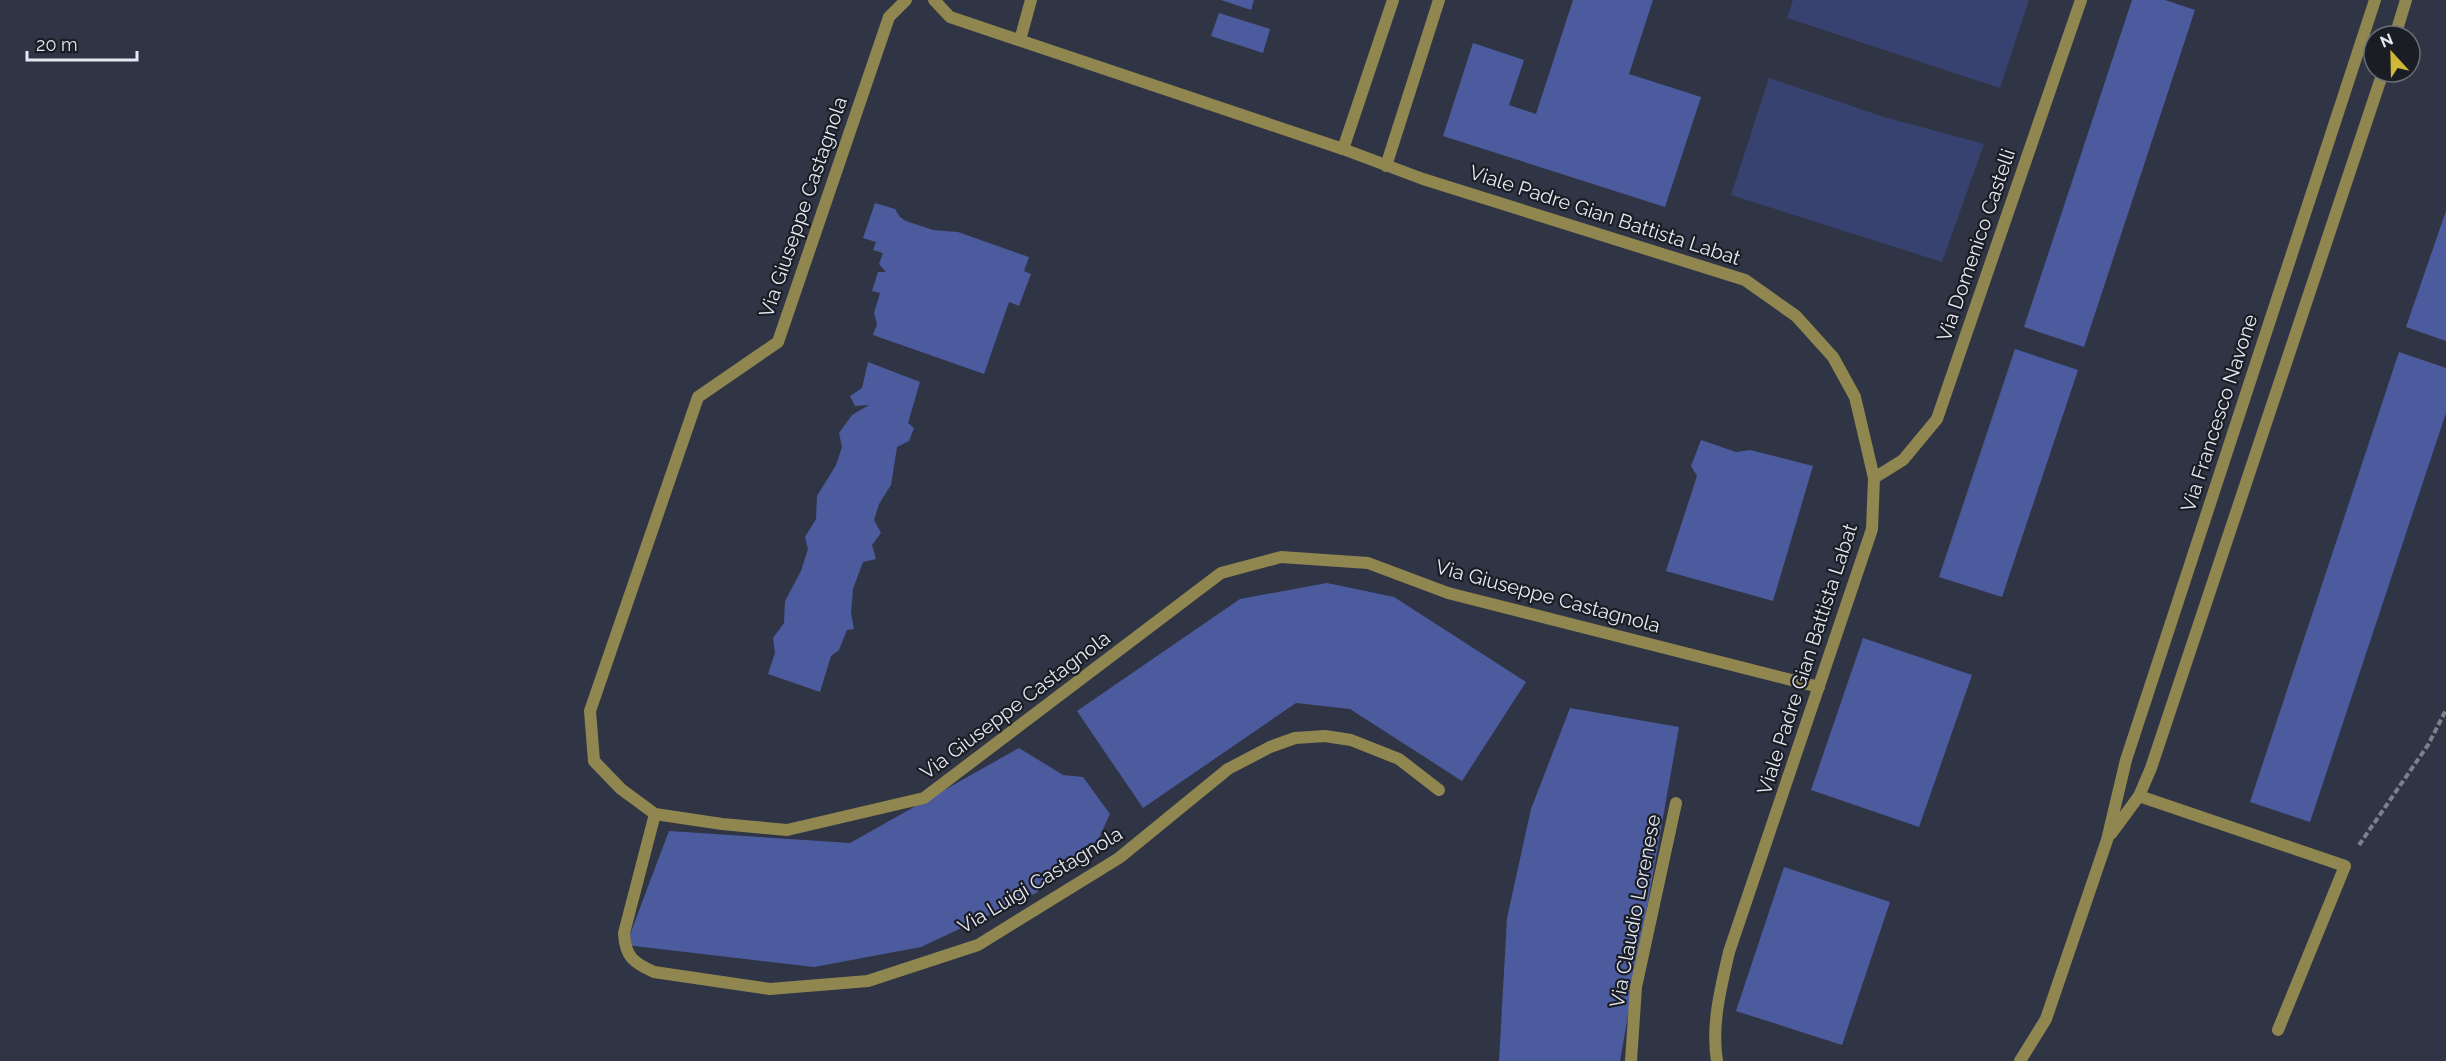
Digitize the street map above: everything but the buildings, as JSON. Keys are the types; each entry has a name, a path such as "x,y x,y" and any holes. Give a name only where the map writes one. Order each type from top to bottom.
{"street":[{"name":"Via Giuseppe Castagnola","path":"906,0 889,16 778,342 698,397 590,711 594,761 621,789 655,814 722,824 787,830 924,798 1221,573 1281,557 1368,563 1448,593 1820,687"},
{"name":"Viale Padre Gian Battista Labat","path":"934,0 950,17 1343,149 1386,166 1745,280 1796,316 1833,357 1855,397 1874,478 1872,529 1729,952 1718,1000 1718,1057"},
{"path":"1020,40 1031,0"},
{"path":"1343,149 1393,0"},
{"path":"1386,166 1439,0"},
{"name":"Via Domenico Castelli","path":"1874,478 1903,460 1937,419 2081,0"},
{"name":"Via Francesco Navone","path":"2020,1061 2046,1019 2107,840 2126,760 2375,0"},
{"path":"2399,24 2406,0"},
{"name":"Via Francesco Navone","path":"2107,840 2139,796 2151,768 2379,84"},
{"name":"Via Luigi Castagnola","path":"655,814 624,933 625,949 637,964 654,972 770,989 868,981 978,945 1119,858 1228,769 1270,747 1295,738 1325,736 1351,740 1399,759 1439,790"},
{"path":"2139,796 2345,866 2278,1030"},
{"name":"Via Claudio Lorenese","path":"1631,1061 1636,987 1676,804"}],"path":[{"path":"2345,866 2428,745 2446,710"}],"shaded area":[{"path":"1793,0 2029,0 2000,88 1787,18"},
{"path":"1769,78 1884,117 1984,144 1942,262 1731,195"}]}
